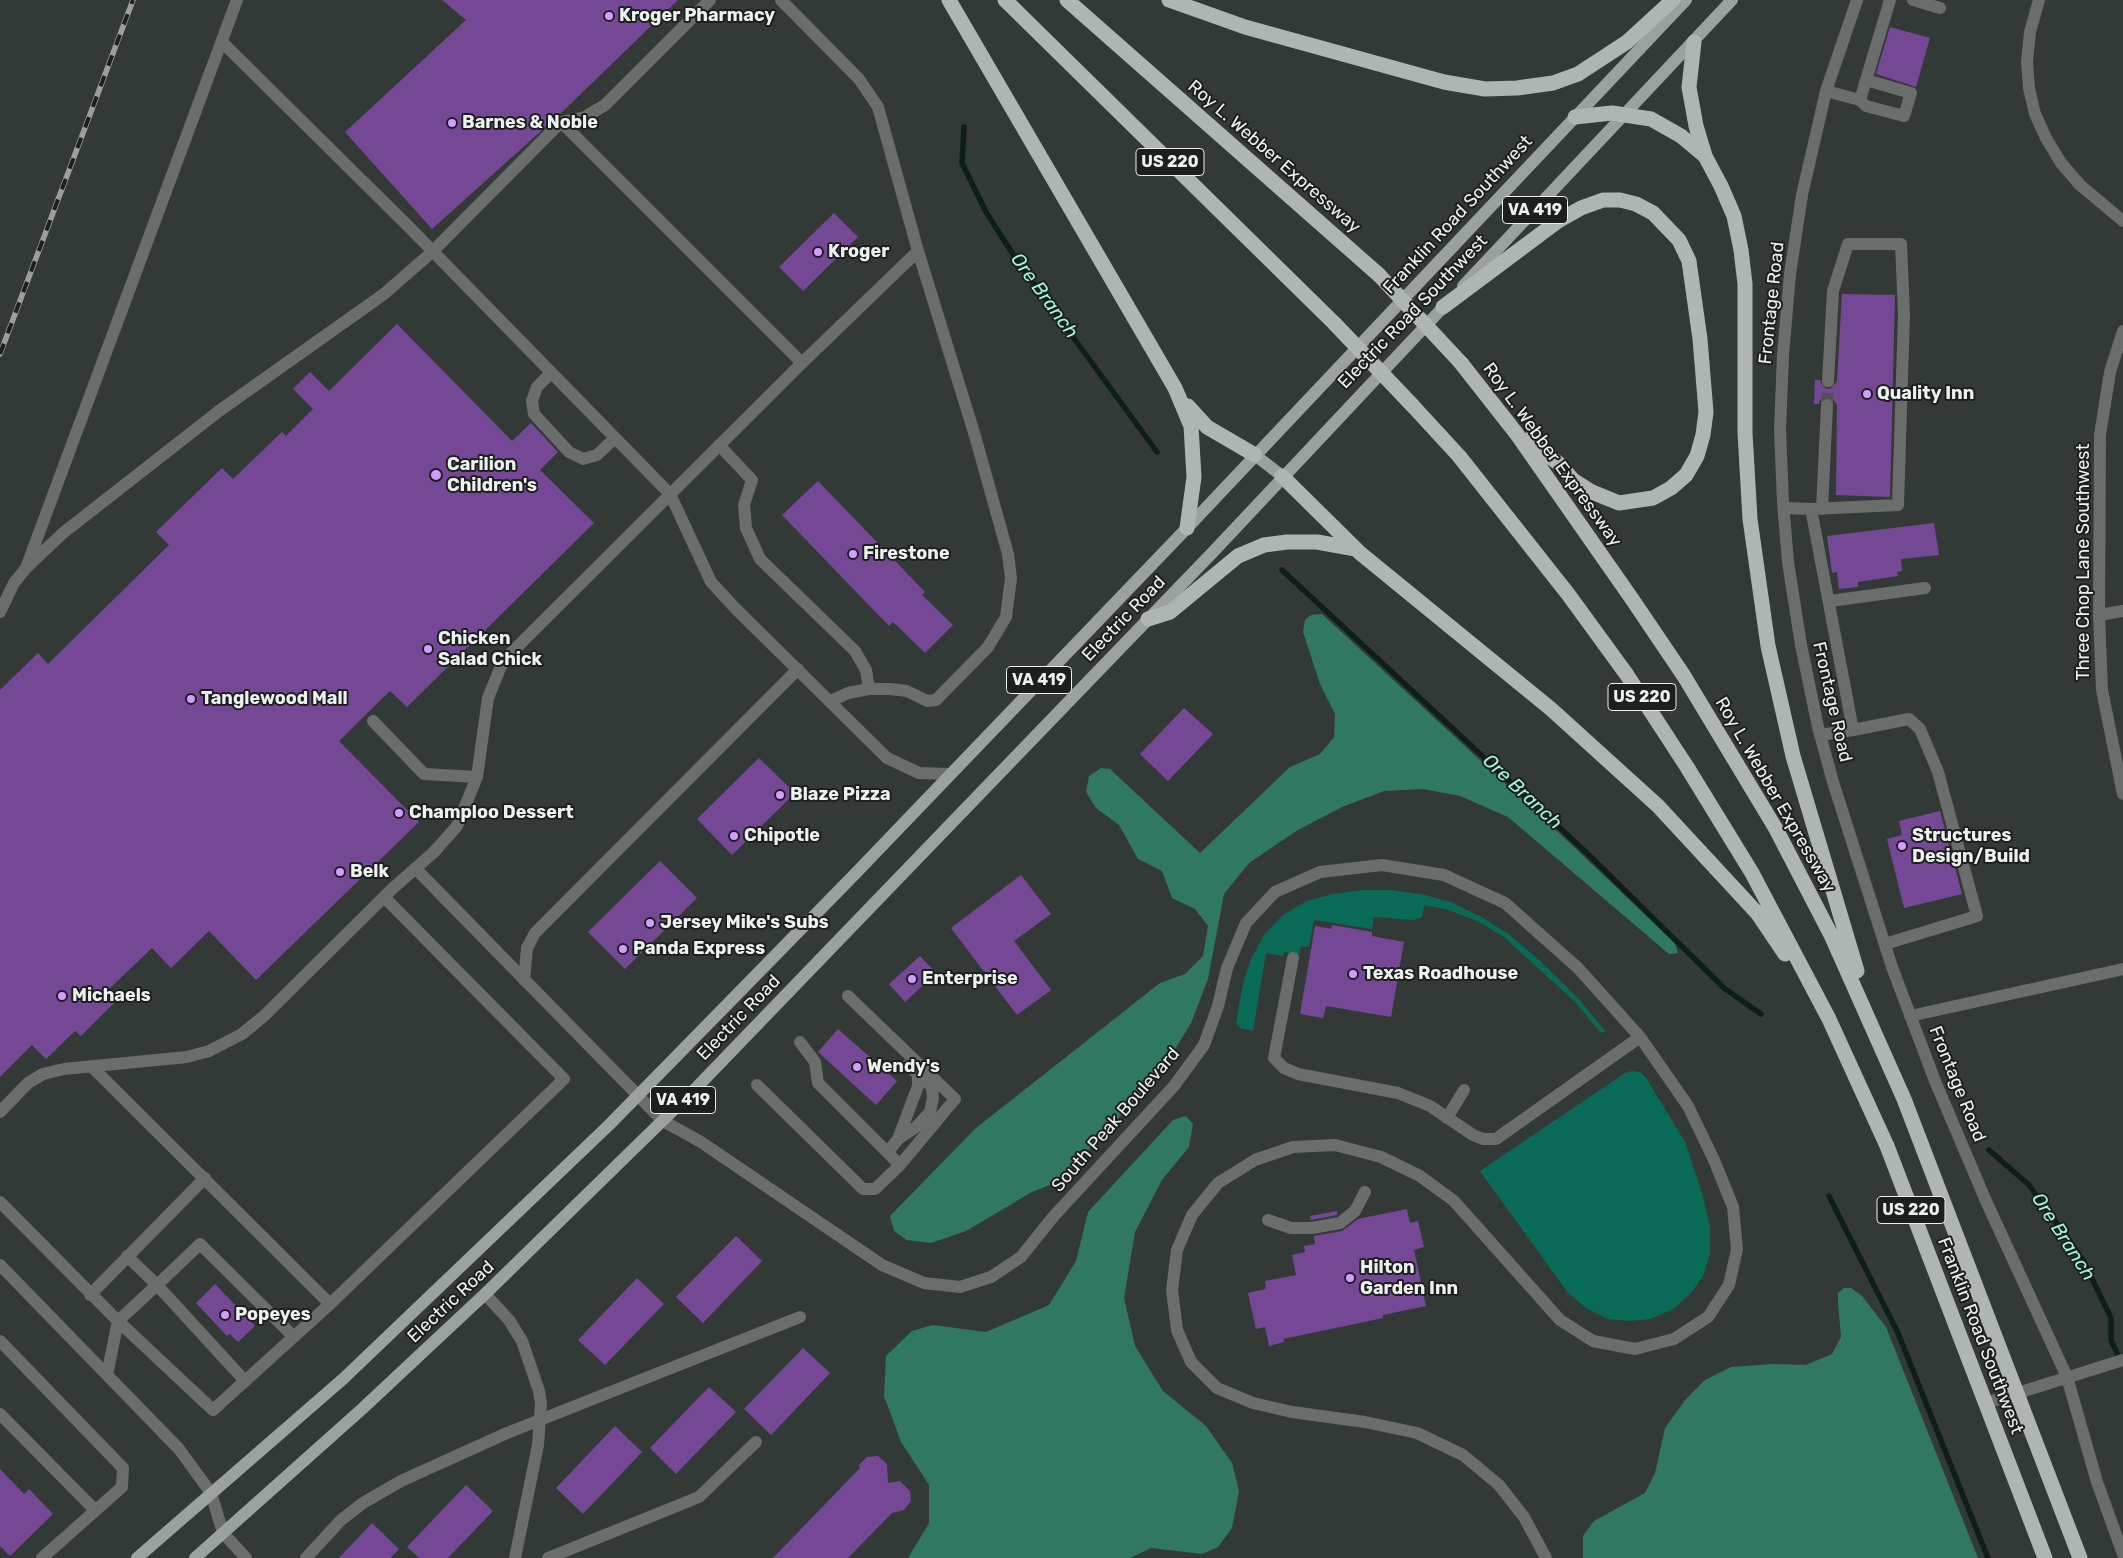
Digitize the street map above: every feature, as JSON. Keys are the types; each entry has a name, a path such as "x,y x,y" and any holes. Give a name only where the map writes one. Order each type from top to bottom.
{"highway":[{"path":"949,0 1175,388 1191,426 1194,477 1187,528"},
{"name":"US 220","path":"1005,0 1335,324 1459,456 1568,594 1627,675 1687,767 1752,873 1829,1019"},
{"name":"Roy L. Webber Expressway","path":"1067,0 1379,275 1461,363 1516,433 1632,599 1740,765 1827,926 1876,1034"},
{"path":"1169,0 1245,27 1444,82 1485,89 1517,88 1553,83 1578,74 1627,42 1673,0"},
{"path":"1694,42 1689,88 1696,126 1705,156 1728,201 1742,250 1745,284 1745,433 1750,519 1768,646 1793,756 1826,875 1876,1034"},
{"path":"1575,117 1612,112 1627,113 1651,119 1667,126 1705,156"},
{"path":"1443,307 1558,221 1580,208 1603,200 1620,200 1636,204 1653,213 1679,240 1689,261 1700,340 1706,412 1699,449 1686,475 1671,488 1653,498 1619,503 1592,492 1574,480 1558,462 1516,433"},
{"path":"1175,388 1207,427 1255,455"},
{"path":"1282,476 1356,549 1551,709 1658,806 1758,914 1829,1019"},
{"path":"1148,619 1170,612 1238,556 1264,545 1286,542 1317,542 1356,549"},
{"name":"Franklin Road Southwest","path":"1829,1019 1887,1146 2044,1558"},
{"name":"Franklin Road Southwest","path":"1876,1034 1908,1108 2080,1558"}],"main road":[{"name":"Franklin Road Southwest","path":"1255,455 1686,0"},
{"path":"1694,42 1732,0"},
{"name":"Electric Road Southwest","path":"1282,476 1694,42"},
{"path":"1255,455 1282,476"},
{"name":"VA 419","path":"1187,528 1255,455"},
{"name":"Electric Road","path":"194,1558 362,1409 485,1294 662,1121 1148,619 1282,476"},
{"name":"Electric Road","path":"137,1558 343,1378 491,1240 638,1096 1187,528"}],"street":[{"path":"26,568 237,0"},
{"path":"0,612 14,583 26,568 63,533 280,366 384,294 432,252 561,122 585,117 605,105 710,0"},
{"path":"781,0 859,79 878,107 918,251 975,436 1008,554 1011,578 1006,617 988,647 936,700 927,701 907,691 869,689 848,693 830,701"},
{"name":"Frontage Road","path":"1857,0 1826,91 1802,195 1790,274 1781,392 1784,508 1788,562 1801,645 1820,735 1846,827 1910,1016 1982,1192 2067,1377 2097,1482 2123,1554"},
{"path":"1860,100 1890,0"},
{"path":"1913,0 1940,8"},
{"path":"2039,0 2030,32 2027,62 2029,88 2035,114 2046,138 2061,163 2080,185 2123,221"},
{"path":"222,42 670,494 711,582 736,609 887,758 920,773 949,774"},
{"path":"1826,91 1860,100 1866,106 1904,116 1912,93 1866,80"},
{"path":"561,122 802,363"},
{"path":"1784,508 1816,509 1898,505 1904,314 1902,244 1848,244 1833,291 1828,381"},
{"path":"0,1112 28,1083 43,1074 92,1067 187,1058 209,1051 242,1034 264,1016 457,826 477,777 488,698 501,666 512,652 802,363 918,251"},
{"name":"Three Chop Lane Southwest","path":"2123,331 2110,372 2100,435 2099,615 2102,690 2123,794"},
{"path":"551,373 537,387 532,401 534,414 569,452 583,459 597,455 615,438"},
{"path":"1828,405 1816,509 1830,602 1853,730"},
{"path":"719,445 752,480 744,505 746,528 760,559 855,651 866,670 869,689"},
{"path":"1830,602 1925,588"},
{"path":"2099,615 2123,612"},
{"path":"524,980 527,948 534,933 798,669"},
{"path":"1820,735 1909,719 1920,729 1938,772 1977,916 1885,944"},
{"path":"373,721 424,774 477,777"},
{"name":"South Peak Boulevard","path":"415,868 662,1121 701,1142 882,1265 924,1283 960,1287 992,1277 1021,1257 1053,1217 1174,1086 1204,1045 1218,1006 1227,968 1246,923 1275,892 1320,872 1382,865 1444,874 1505,903 1578,968 1640,1037 1688,1106 1714,1160 1733,1207 1737,1249 1728,1285 1708,1317 1674,1339 1635,1349 1593,1341 1560,1320 1454,1201 1420,1176 1381,1157 1335,1145 1293,1147 1255,1160 1218,1183 1192,1215 1177,1250 1172,1290 1177,1330 1190,1362 1217,1388 1253,1403 1292,1412 1365,1422 1417,1433 1463,1456 1499,1485 1524,1518 1546,1558"},
{"path":"0,1202 90,1294 213,1410 330,1304 564,1080 384,897"},
{"path":"1293,958 1274,1058 1284,1068 1298,1074 1398,1093 1430,1106 1473,1135 1483,1139 1496,1139 1640,1037"},
{"path":"1910,1016 2123,969"},
{"path":"757,1085 863,1188 875,1188 900,1165 955,1099 848,996"},
{"path":"885,1032 885,1043 932,1086 933,1098 930,1112 916,1127 898,1139"},
{"path":"800,1042 815,1062 818,1083 900,1165"},
{"path":"92,1067 330,1304"},
{"path":"888,1152 898,1139 915,1096 918,1074"},
{"path":"1448,1118 1464,1090"},
{"path":"90,1294 205,1178"},
{"path":"1268,1220 1291,1228 1312,1228 1340,1223 1355,1211 1365,1192"},
{"path":"107,1375 118,1321 200,1244 294,1337"},
{"path":"127,1256 158,1285 245,1381"},
{"path":"0,1265 179,1449 211,1493 223,1533 246,1558"},
{"path":"485,1294 509,1320 524,1346 539,1391 541,1421 538,1445 515,1558"},
{"path":"306,1558 341,1520 363,1503 401,1481 541,1421 800,1317"},
{"path":"0,1341 123,1468 122,1487 42,1558"},
{"path":"1986,1403 2123,1360"},
{"path":"0,1415 96,1510"},
{"path":"548,1558 699,1497 756,1442"}],"green space":[{"path":"1322,614 1675,943 1678,953 1669,954 1508,817 1460,796 1423,789 1384,791 1342,807 1298,830 1249,863 1224,894 1208,979 1191,1023 1168,1061 1128,1108 1060,1181 1032,1192 966,1231 931,1243 907,1240 894,1231 890,1216 976,1128 1160,983 1185,974 1203,956 1208,926 1195,909 1172,898 1162,871 1138,859 1119,825 1096,808 1086,792 1089,776 1101,768 1110,769 1200,853 1290,767 1320,754 1334,737 1335,714 1320,684 1303,632 1305,620 1311,615"},
{"path":"1363,890 1392,890 1425,895 1453,903 1483,918 1507,933 1538,959 1578,998 1605,1031 1601,1033 1574,1001 1504,937 1479,922 1449,910 1424,905 1422,917 1414,920 1374,917 1372,929 1314,920 1309,947 1301,946 1299,955 1284,952 1283,956 1266,953 1253,1031 1240,1028 1236,1023 1243,984 1251,959 1264,935 1283,915 1307,901 1333,894"},
{"path":"1632,1071 1640,1072 1646,1078 1685,1142 1703,1196 1710,1227 1710,1254 1703,1276 1691,1293 1673,1309 1651,1319 1629,1321 1608,1319 1586,1308 1568,1293 1480,1171 1625,1073"},
{"path":"1186,1116 1193,1124 1189,1147 1162,1180 1135,1232 1124,1298 1135,1346 1163,1391 1206,1426 1232,1463 1239,1491 1232,1528 1218,1547 1202,1554 1151,1548 1130,1558 908,1558 929,1523 929,1485 901,1442 884,1396 886,1356 912,1331 933,1325 986,1332 1049,1305 1076,1261 1088,1212 1173,1120"},
{"path":"1844,1288 1851,1288 1862,1296 1886,1327 1978,1558 1583,1558 1583,1536 1594,1521 1645,1493 1655,1473 1665,1428 1686,1399 1705,1380 1731,1367 1773,1364 1806,1365 1832,1354 1841,1337 1838,1293"}],"building":[{"name":"Barnes & Noble","path":"442,0 678,0 560,114 432,229 345,132 466,20"},
{"path":"1890,27 1930,38 1916,87 1876,74"},
{"name":"Kroger","path":"834,213 858,237 803,291 779,267"},
{"name":"Quality Inn","path":"1842,294 1895,295 1890,497 1836,495 1837,405 1832,398 1827,397 1820,400 1819,404 1814,404 1815,380 1820,380 1823,387 1828,389 1832,388 1837,381"},
{"name":"Tanglewood Mall","path":"397,324 512,441 531,423 558,452 540,470 594,523 407,707 390,691 339,741 419,822 256,980 209,931 171,968 152,948 108,990 118,999 81,1036 75,1031 46,1059 32,1045 0,1077 0,690 38,653 48,664 169,545 156,532 222,468 233,479 282,432 286,436 313,409 293,389 310,372 329,391"},
{"name":"Firestone","path":"818,481 925,592 922,595 953,625 925,653 893,622 889,626 782,515"},
{"path":"1934,523 1939,555 1901,559 1902,571 1897,572 1898,576 1858,582 1858,587 1839,589 1837,572 1832,573 1827,536"},
{"path":"1184,708 1213,734 1168,781 1140,754"},
{"path":"759,758 795,793 732,855 697,819"},
{"path":"1940,811 1962,894 1904,908 1887,839 1902,835 1899,821"},
{"path":"660,861 697,898 625,969 588,932"},
{"path":"1021,875 1051,914 1014,941 1051,990 1017,1015 951,928"},
{"name":"Texas Roadhouse","path":"1332,925 1372,932 1372,936 1404,942 1391,1017 1326,1006 1323,1018 1300,1014 1315,926 1331,929"},
{"name":"Enterprise","path":"920,956 936,973 905,1002 889,984"},
{"name":"Wendy's","path":"838,1029 897,1081 876,1105 818,1052"},
{"name":"Hilton Garden Inn","path":"1407,1209 1410,1223 1418,1221 1424,1247 1414,1250 1426,1306 1383,1315 1383,1318 1283,1339 1284,1342 1269,1346 1265,1327 1256,1329 1248,1293 1266,1289 1265,1281 1296,1275 1292,1255 1305,1252 1304,1246 1315,1244 1314,1236 1342,1231 1358,1219"},
{"path":"1337,1211 1337,1215 1311,1220 1310,1216"},
{"path":"736,1236 762,1261 703,1323 676,1297"},
{"path":"637,1278 664,1304 605,1365 578,1340"},
{"name":"Popeyes","path":"215,1284 255,1326 238,1342 230,1334 227,1336 196,1303"},
{"path":"803,1348 830,1373 771,1435 744,1409"},
{"path":"709,1387 736,1412 676,1474 650,1448"},
{"path":"615,1426 642,1452 583,1514 556,1488"},
{"path":"878,1456 887,1464 888,1483 900,1481 910,1491 911,1501 904,1510 892,1513 848,1558 773,1558 860,1468 859,1465 867,1457"},
{"path":"0,1469 24,1494 29,1489 53,1514 10,1556 0,1546"},
{"path":"466,1485 493,1511 448,1558 419,1558 407,1547"},
{"path":"372,1523 399,1549 390,1558 339,1558"}],"waterway":[{"name":"Ore Branch","path":"964,127 962,163 986,212 1016,259 1157,452"},
{"name":"Ore Branch","path":"1282,570 1588,854 1724,988 1761,1014"},
{"name":"Ore Branch","path":"1989,1150 2029,1185 2083,1260 2111,1318 2111,1340 2121,1362"},
{"path":"1829,1196 1898,1333 1988,1558"}],"tunnel":[{"path":"1827,405 1828,381"}],"railway":[{"path":"0,354 133,0"}],"place":[{"name":"Kroger Pharmacy","path":"609,16"},
{"name":"Barnes & Noble","path":"452,123"},
{"name":"Kroger","path":"818,252"},
{"name":"Quality Inn","path":"1867,394"},
{"name":"Carilion Children's","path":"436,475"},
{"name":"Firestone","path":"853,554"},
{"name":"Chicken Salad Chick","path":"428,649"},
{"name":"Tanglewood Mall","path":"191,699"},
{"name":"Blaze Pizza","path":"780,795"},
{"name":"Champloo Dessert","path":"399,813"},
{"name":"Chipotle","path":"734,836"},
{"name":"Structures Design/Build","path":"1902,846"},
{"name":"Belk","path":"340,872"},
{"name":"Jersey Mike's Subs","path":"650,923"},
{"name":"Panda Express","path":"623,949"},
{"name":"Texas Roadhouse","path":"1353,974"},
{"name":"Enterprise","path":"912,979"},
{"name":"Michaels","path":"62,996"},
{"name":"Wendy's","path":"857,1067"},
{"name":"Hilton Garden Inn","path":"1350,1278"},
{"name":"Popeyes","path":"225,1315"}]}
